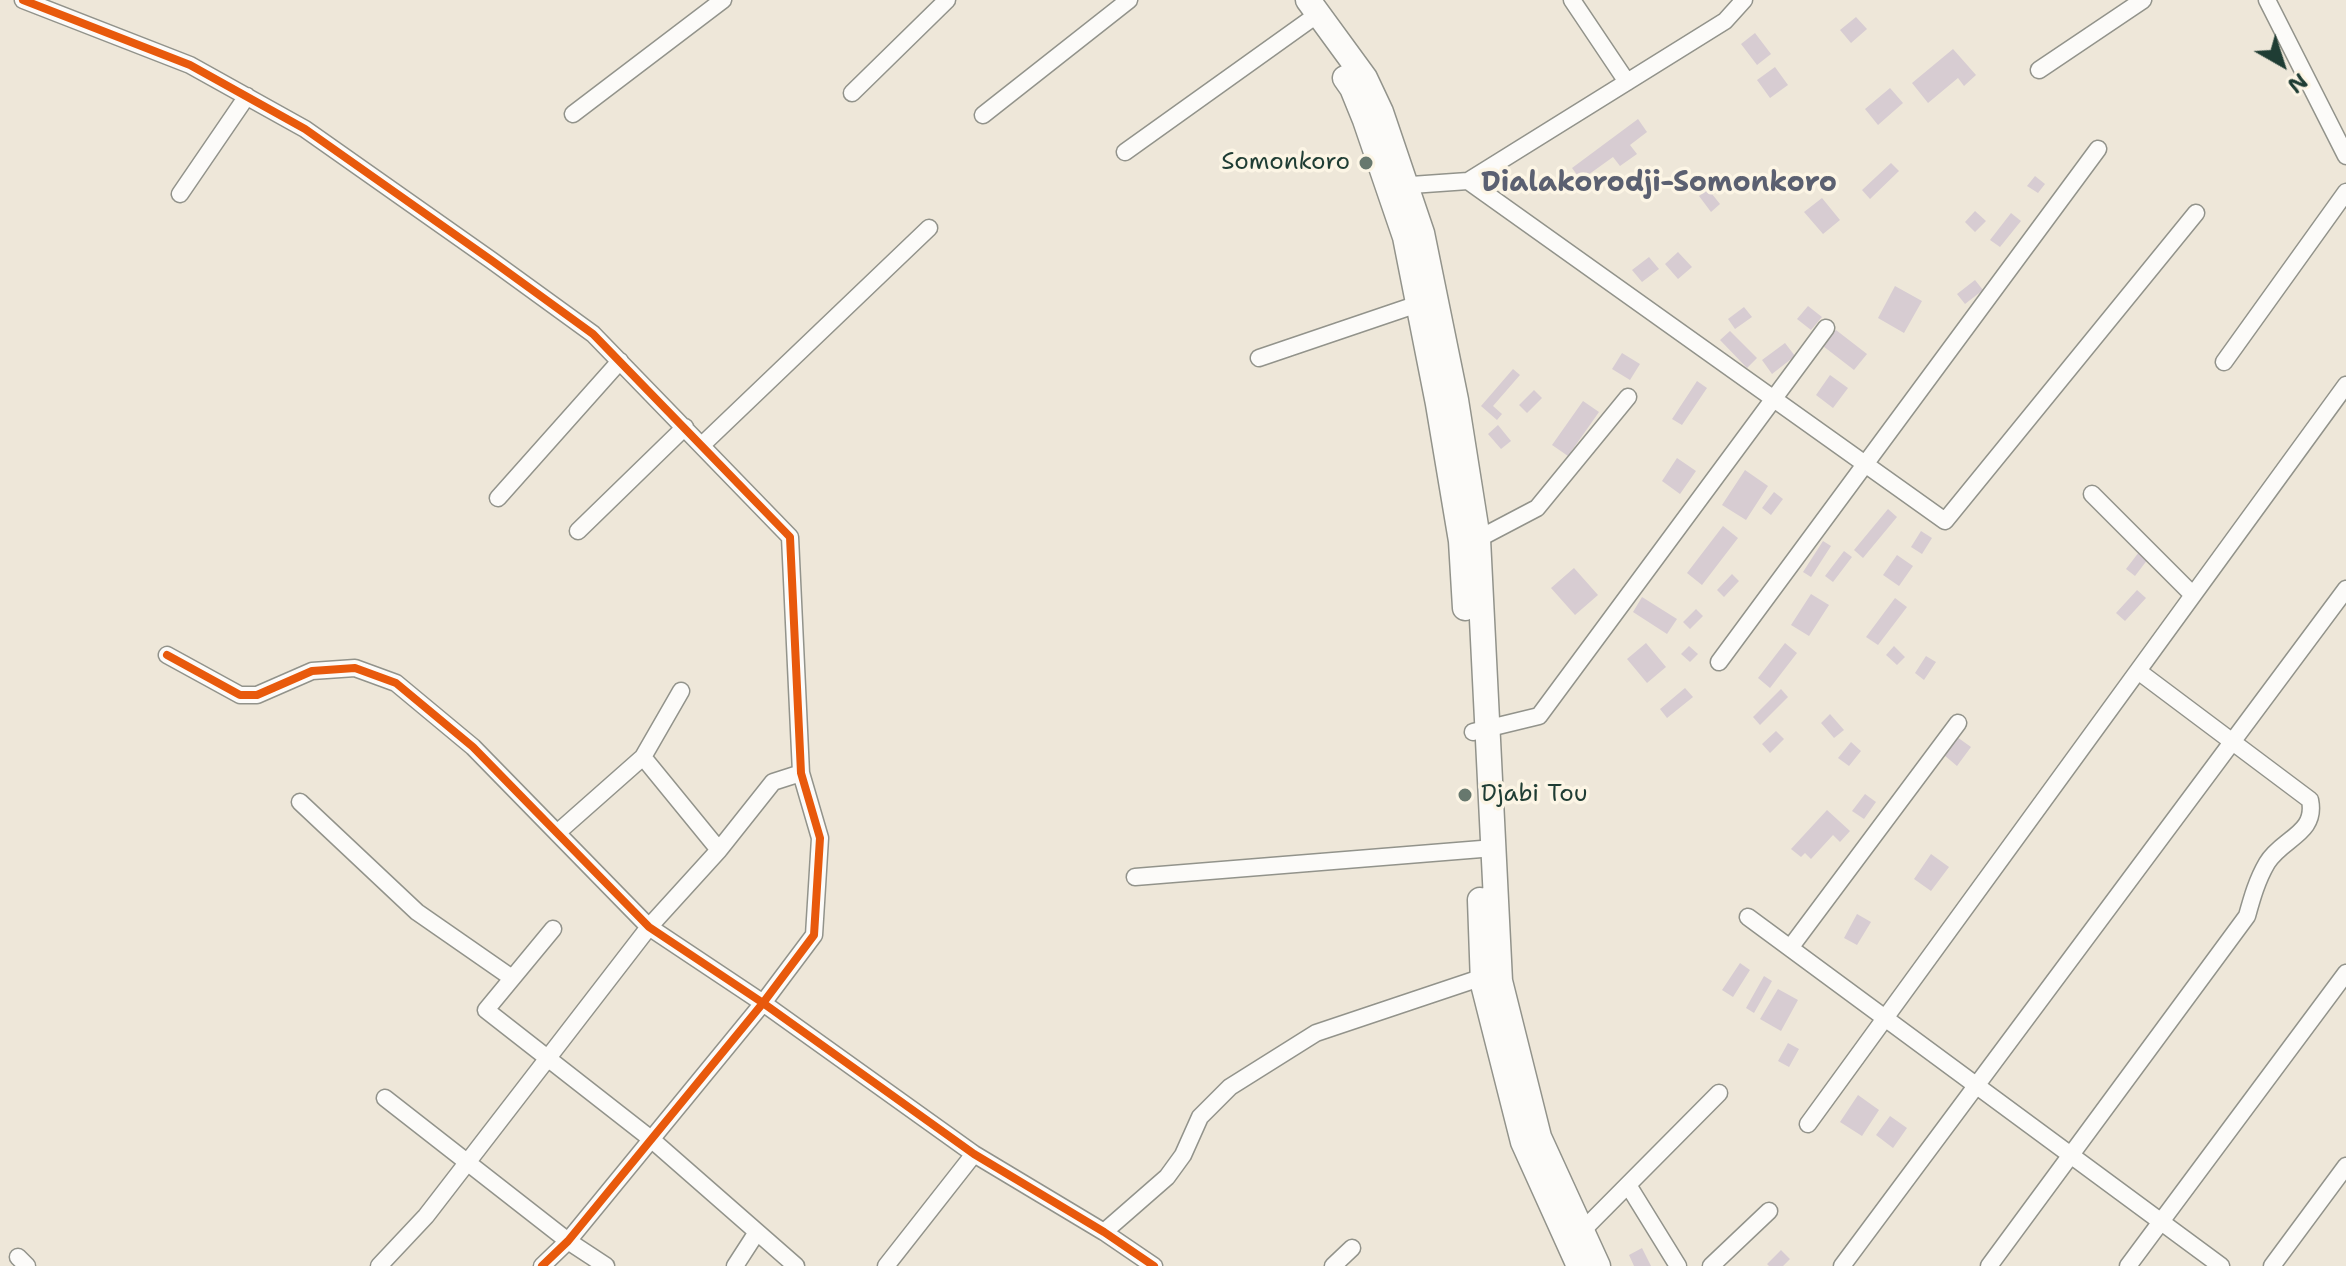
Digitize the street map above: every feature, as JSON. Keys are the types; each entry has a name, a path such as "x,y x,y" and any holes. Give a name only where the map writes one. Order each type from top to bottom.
{"main road":[{"path":"1291,0 1311,12 1352,88 1397,186 1405,237 1427,301 1438,404 1470,540 1491,974 1523,1142 1577,1247 1598,1266"}],"street":[{"path":"23,0 190,65 305,129 593,334 790,537 801,773 820,838 814,935 763,1003 568,1241 542,1266"},
{"path":"573,114 723,0"},
{"path":"852,93 947,0"},
{"path":"983,115 1129,0"},
{"path":"1572,0 1627,82"},
{"path":"1397,186 1468,181 1725,21 1744,0"},
{"path":"2039,70 2143,0"},
{"path":"2267,0 2346,156"},
{"path":"1125,152 1311,12"},
{"path":"180,194 247,96"},
{"path":"1719,662 2098,149"},
{"path":"1468,181 1945,521 2196,213"},
{"path":"2224,362 2346,192"},
{"path":"702,445 929,228"},
{"path":"1259,358 1427,301"},
{"path":"1481,730 1539,716 1826,328"},
{"path":"498,498 620,361"},
{"path":"1808,1124 2346,385"},
{"path":"1470,540 1537,508 1628,397"},
{"path":"578,531 685,427"},
{"path":"2092,494 2193,595"},
{"path":"1842,1266 2346,589"},
{"path":"167,655 240,695 257,695 312,671 355,668 396,683 473,747 649,927 763,1003 974,1154 1104,1232 1154,1266"},
{"path":"1989,1266 2247,916 2269,860 2309,824 2312,812 2310,800 2138,671"},
{"path":"557,833 643,757 681,691"},
{"path":"1790,948 1958,723"},
{"path":"643,757 719,850"},
{"path":"387,1263 649,927 719,850 773,782 801,773"},
{"path":"300,802 417,912 512,978"},
{"path":"1135,877 1486,849"},
{"path":"1748,917 2221,1266"},
{"path":"553,929 486,1010 651,1139 796,1266"},
{"path":"2128,1266 2346,973"},
{"path":"1104,1232 1167,1177 1183,1155 1200,1117 1230,1087 1316,1033 1491,974"},
{"path":"1577,1247 1628,1185 1719,1093"},
{"path":"385,1098 568,1241 606,1266"},
{"path":"886,1266 974,1154"},
{"path":"2272,1266 2346,1166"},
{"path":"1628,1185 1678,1266"},
{"path":"1711,1266 1769,1211"},
{"path":"735,1266 757,1232"},
{"path":"1333,1266 1352,1248"}],"building":[{"path":"1856,17 1867,29 1851,43 1840,30"},
{"path":"1755,33 1771,54 1757,65 1741,44"},
{"path":"1953,49 1976,75 1964,86 1958,78 1928,103 1912,83"},
{"path":"1775,67 1788,85 1770,98 1757,80"},
{"path":"1890,88 1903,103 1878,125 1865,109"},
{"path":"1638,119 1647,132 1630,145 1637,154 1620,166 1613,157 1581,180 1572,168"},
{"path":"1891,163 1899,171 1870,199 1862,190"},
{"path":"2035,176 2045,184 2038,193 2027,186"},
{"path":"1708,189 1720,204 1711,212 1699,196"},
{"path":"1822,198 1840,220 1823,234 1804,212"},
{"path":"1975,211 1986,221 1975,232 1965,222"},
{"path":"2011,213 2021,221 2000,247 1990,240"},
{"path":"1678,252 1692,267 1678,279 1665,264"},
{"path":"1649,257 1659,269 1642,282 1632,270"},
{"path":"1975,280 1983,290 1965,304 1957,294"},
{"path":"1895,286 1922,301 1904,333 1878,318"},
{"path":"1808,306 1822,317 1811,330 1797,319"},
{"path":"1744,307 1752,317 1735,329 1728,319"},
{"path":"1836,330 1867,354 1854,370 1823,346"},
{"path":"1730,331 1757,358 1747,368 1720,340"},
{"path":"1785,343 1795,356 1772,374 1762,360"},
{"path":"1622,353 1640,364 1630,380 1612,369"},
{"path":"1513,369 1520,375 1493,406 1502,414 1497,420 1481,406"},
{"path":"1830,375 1848,388 1833,408 1816,395"},
{"path":"1697,381 1707,388 1682,425 1672,419"},
{"path":"1534,390 1542,398 1527,413 1519,405"},
{"path":"1583,401 1599,412 1568,456 1552,445"},
{"path":"1498,425 1511,441 1501,449 1488,434"},
{"path":"1677,458 1696,471 1680,494 1662,481"},
{"path":"1745,470 1768,486 1746,520 1722,505"},
{"path":"1774,492 1783,499 1771,515 1762,508"},
{"path":"1888,509 1897,517 1863,558 1854,550"},
{"path":"1723,526 1738,538 1702,585 1687,573"},
{"path":"1921,531 1932,538 1922,554 1911,547"},
{"path":"1823,541 1831,546 1811,577 1803,572"},
{"path":"1844,551 1852,557 1833,582 1825,576"},
{"path":"2139,552 2148,559 2135,576 2126,569"},
{"path":"1897,555 1913,566 1899,586 1883,575"},
{"path":"1574,568 1598,595 1575,615 1551,588"},
{"path":"1732,574 1739,581 1724,597 1717,590"},
{"path":"2137,590 2146,598 2125,621 2116,613"},
{"path":"1811,594 1829,605 1809,636 1791,625"},
{"path":"1642,597 1677,619 1667,634 1633,612"},
{"path":"1895,598 1907,607 1878,645 1866,637"},
{"path":"1696,609 1703,616 1690,629 1683,622"},
{"path":"1646,643 1666,667 1647,683 1627,659"},
{"path":"1785,643 1797,653 1770,688 1758,678"},
{"path":"1689,646 1698,654 1690,662 1681,654"},
{"path":"1894,646 1905,657 1897,665 1886,655"},
{"path":"1926,656 1936,662 1924,680 1915,673"},
{"path":"1685,688 1693,697 1667,718 1660,709"},
{"path":"1781,689 1788,697 1760,725 1753,717"},
{"path":"1830,714 1844,730 1834,738 1821,723"},
{"path":"1776,731 1784,739 1770,753 1762,744"},
{"path":"1957,737 1971,747 1957,766 1944,755"},
{"path":"1851,742 1861,751 1849,766 1838,758"},
{"path":"1865,794 1876,802 1864,819 1852,811"},
{"path":"1827,810 1850,831 1840,842 1833,835 1811,859 1805,853 1801,857 1791,849"},
{"path":"1931,854 1949,867 1931,891 1914,879"},
{"path":"1857,914 1871,922 1857,945 1844,938"},
{"path":"1740,963 1750,970 1733,997 1722,990"},
{"path":"1764,976 1772,981 1754,1013 1746,1008"},
{"path":"1778,989 1798,1000 1781,1031 1760,1019"},
{"path":"1788,1043 1799,1049 1789,1067 1778,1061"},
{"path":"1858,1095 1879,1110 1862,1136 1840,1122"},
{"path":"1890,1116 1907,1128 1893,1148 1876,1135"},
{"path":"1642,1248 1651,1266 1634,1266 1629,1255"},
{"path":"1781,1250 1790,1259 1783,1266 1769,1266 1767,1264"}],"cycle path":[{"path":"23,0 190,65 305,129 593,334 790,537 801,773 820,838 814,935 763,1003 974,1154 1104,1232 1154,1266"},
{"path":"167,655 240,695 257,695 312,671 355,668 396,683 473,747 649,927 763,1003 568,1241 542,1266"}],"place":[{"name":"Somonkoro","path":"1366,163"},
{"name":"Djabi Tou","path":"1465,795"}],"district":[{"name":"Dialakorodji-Somonkoro","path":"1659,184"}]}
